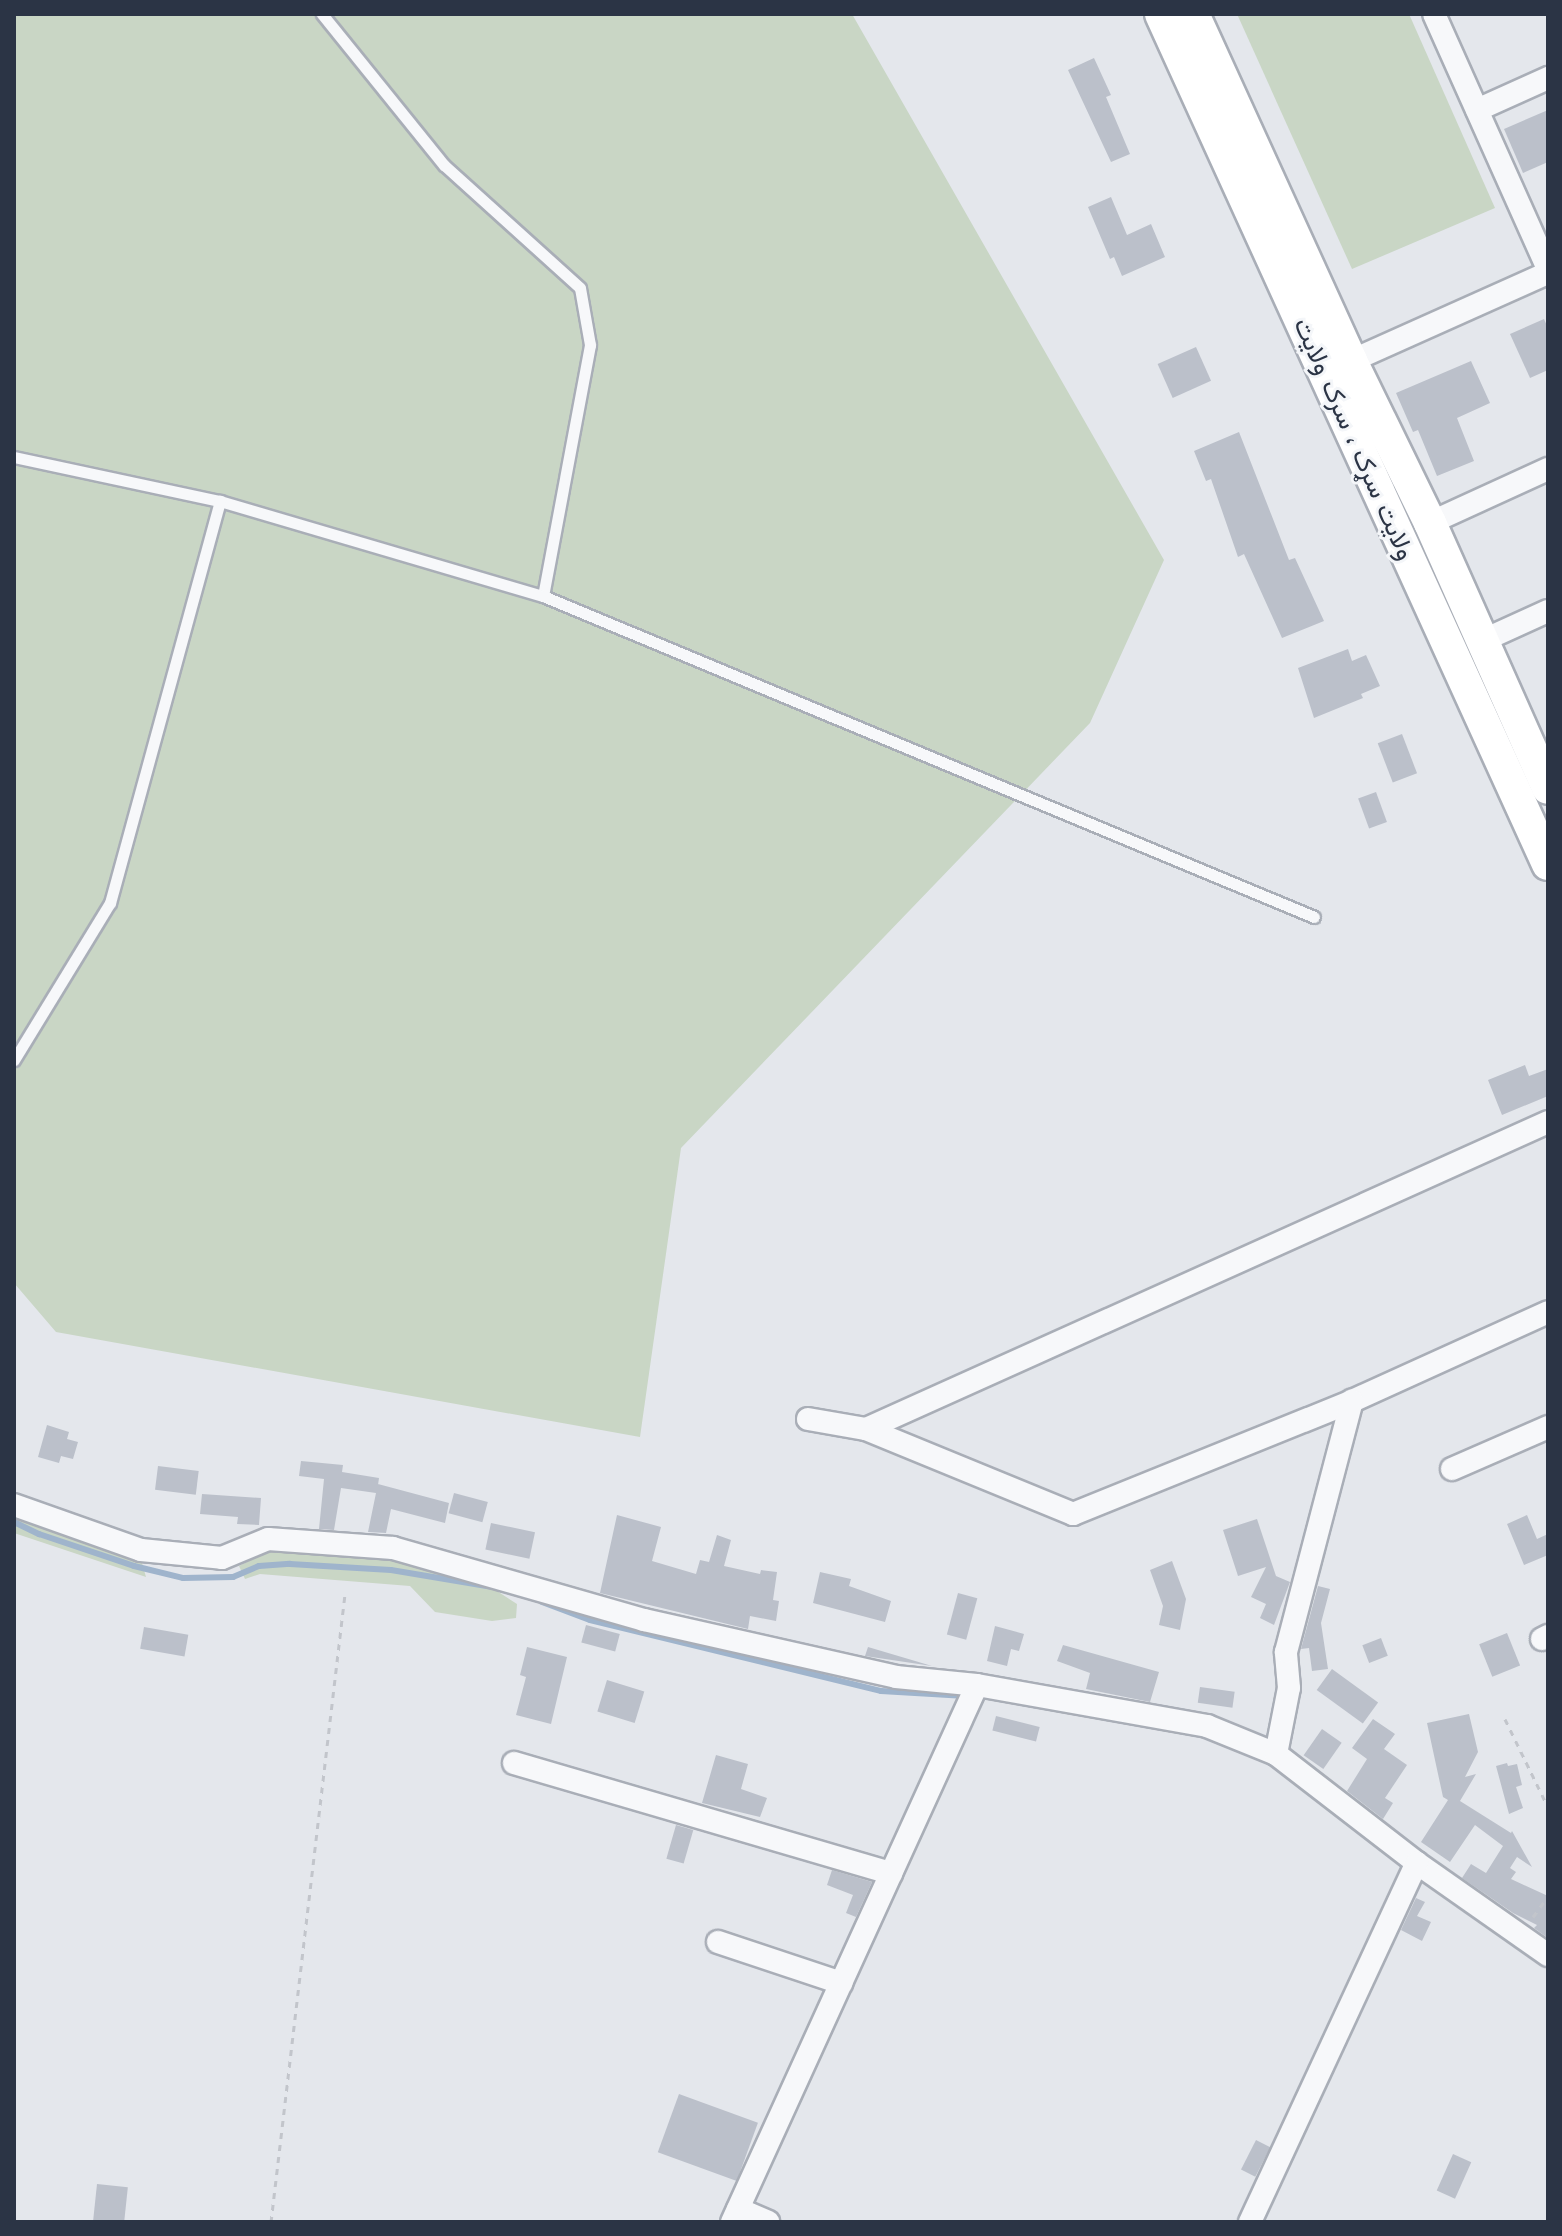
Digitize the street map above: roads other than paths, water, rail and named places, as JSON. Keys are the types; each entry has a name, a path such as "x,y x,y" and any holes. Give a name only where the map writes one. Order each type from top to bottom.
{"main road":[{"name":"ولایت سړک ، سرک ولایت","path":"1161,14 1548,864"},
{"name":"ولایت سړک ، سرک ولایت","path":"1193,14 1351,361 1484,640 1548,788"}],"street":[{"path":"1351,361 1548,271 1434,14"},
{"path":"1477,110 1548,78"},
{"path":"1430,523 1548,469"},
{"path":"1484,640 1548,611"},
{"path":"866,1429 1548,1122"},
{"path":"808,1419 866,1429 1073,1514 1352,1401 1548,1312"},
{"path":"1276,1754 1289,1688 1286,1652 1352,1401"},
{"path":"1452,1469 1548,1427"},
{"path":"14,1505 141,1550 222,1558 268,1539 393,1548 644,1620 896,1677 977,1685 1207,1726 1276,1754 1417,1863 1522,1933 1548,1955"},
{"path":"768,2222 735,2216 977,1685"},
{"path":"514,1763 891,1873"},
{"path":"1250,2222 1417,1863"},
{"path":"718,1942 841,1983"}],"lane":[{"path":"322,14 444,165 580,288 590,345 543,596"},
{"path":"14,457 220,501 543,596 1314,917"},
{"path":"14,1060 110,903 220,501"}],"waterway":[{"path":"14,1522 39,1534 134,1566 183,1578 233,1577 259,1566 290,1564 391,1570 493,1587"},
{"path":"542,1602 590,1620 881,1691 966,1696"}]}
